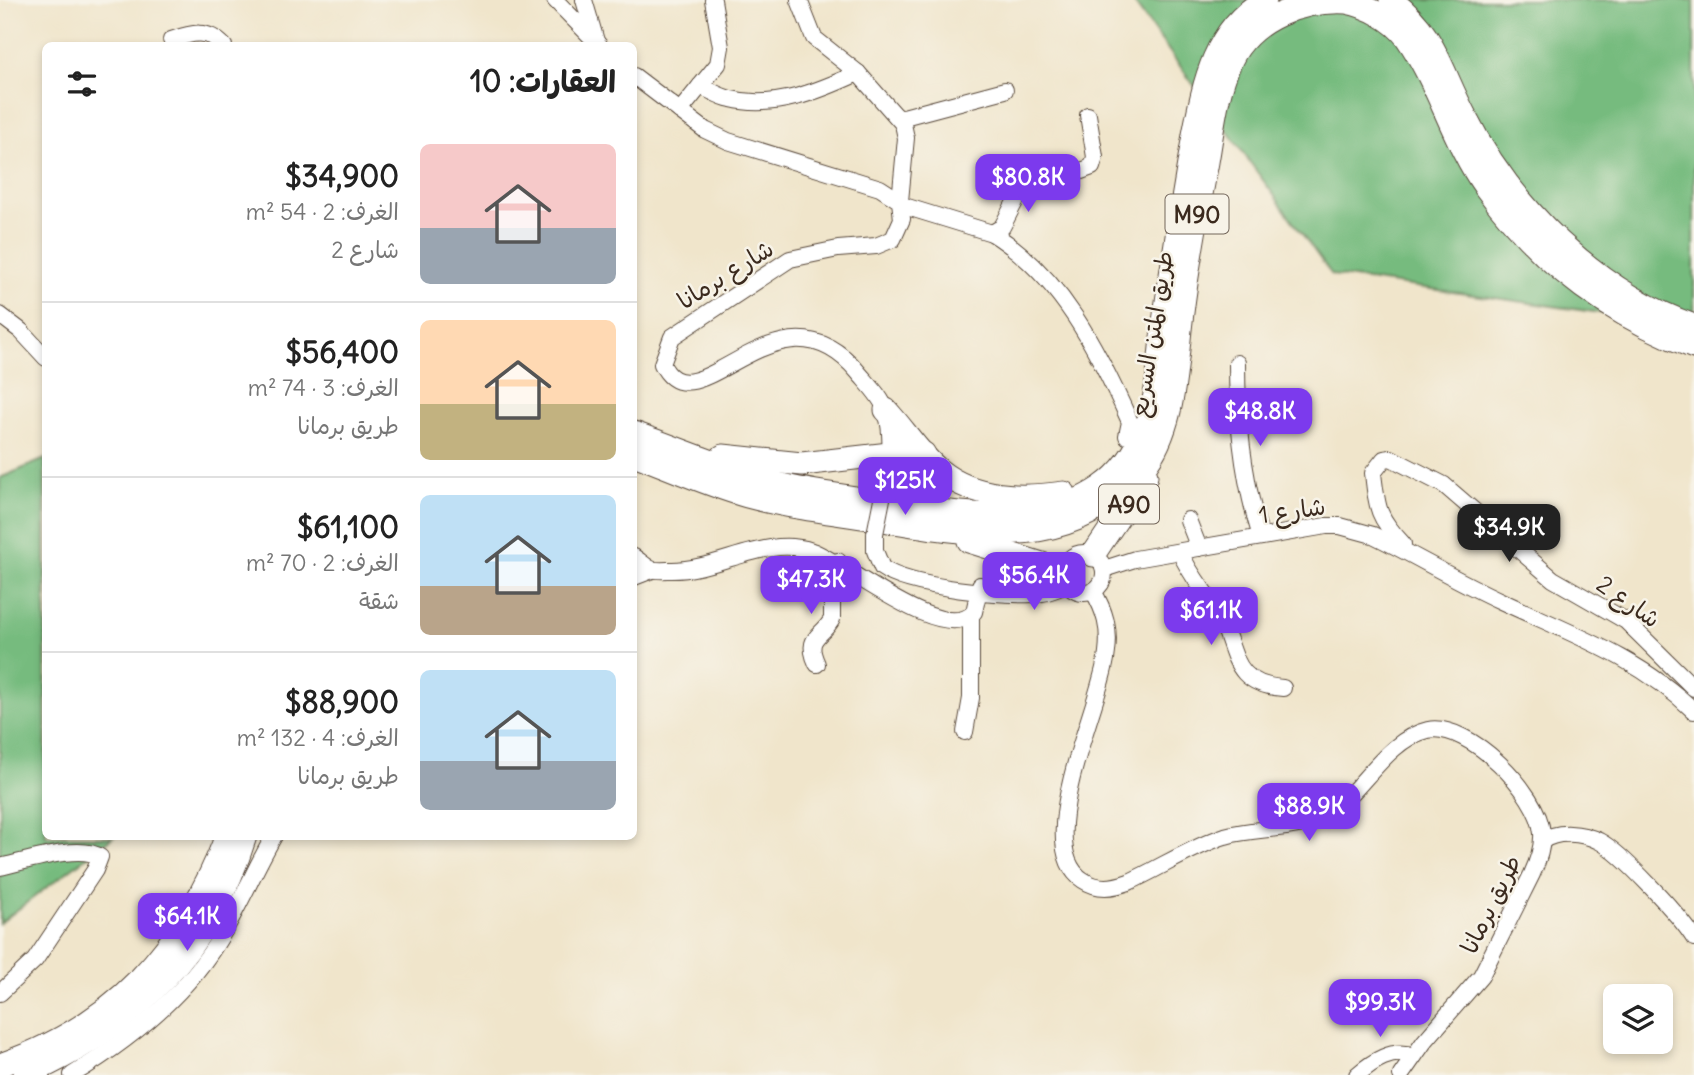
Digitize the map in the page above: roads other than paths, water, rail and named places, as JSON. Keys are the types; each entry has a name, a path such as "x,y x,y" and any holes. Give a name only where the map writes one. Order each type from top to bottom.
{"highway":[{"name":"طريق المتن السريع","path":"637,434 692,456 781,484 972,516 1019,515 1053,509 1098,487 1133,453 1153,404 1177,229 1212,58 1233,27 1265,0"},
{"path":"1391,0 1408,13 1436,48 1462,113 1481,146 1537,217 1606,279 1645,304 1694,326"},
{"name":"طريق المتن السريع","path":"637,455 747,496 944,530 994,535 1065,523 1085,514 1126,486 1156,449 1171,399 1187,271 1223,82 1231,60 1248,36 1272,17 1304,3 1325,1 1356,5 1374,11 1405,35 1485,186 1533,242 1593,296 1629,318 1694,347"},
{"path":"886,410 924,454 950,478 990,493 1038,497 1098,487"},
{"name":"A90","path":"1098,562 1144,483 1156,449"},
{"path":"692,456 802,464 890,454 924,454"},
{"path":"944,530 1066,578"},
{"path":"0,1065 41,1051 83,1028 119,1000 165,953 193,912 225,840"},
{"path":"26,1075 63,1059 103,1035 168,976 218,902 243,840"}],"street":[{"path":"555,0 597,42"},
{"path":"584,0 598,42"},
{"path":"680,111 714,71 721,55 713,0"},
{"path":"799,0 814,38 859,73 900,118 906,138 901,203"},
{"path":"171,40 195,33 207,33 219,42"},
{"path":"700,86 730,99 777,101 829,86 859,73"},
{"path":"637,78 680,111 728,141 880,188 901,203 992,233 1010,244 1077,317 1130,422 1127,436"},
{"path":"900,118 931,107 1005,90"},
{"path":"992,233 1002,227 1019,194 1092,166 1095,157 1088,115"},
{"name":"شارع برمانا","path":"886,410 853,366 833,350 808,340 790,338 773,342 691,383 674,381 662,364 672,337 790,259 888,242 900,226 901,203"},
{"path":"0,315 21,331 42,354"},
{"path":"1237,363 1239,433 1251,504 1261,537"},
{"path":"886,410 890,454 889,486 878,534 877,557 882,568 890,574 919,583 1044,593 1066,578 1074,555 1098,562 1104,579 1093,591 1081,593 1066,578"},
{"name":"شارع 2","path":"1412,554 1381,520 1377,508 1373,473 1384,459 1391,458 1444,485 1552,579 1626,621 1694,688"},
{"path":"1188,520 1199,548"},
{"name":"شارع 1","path":"1098,562 1135,559 1340,526 1373,535 1497,600 1627,659 1670,688 1694,711"},
{"path":"637,576 652,570 708,567 782,546 805,549 838,561 871,587 909,607 950,618 971,616"},
{"path":"1180,552 1193,579 1220,616 1237,665 1264,684 1283,688"},
{"path":"637,559 652,570"},
{"path":"817,664 812,645 817,635 832,619 832,580 838,561"},
{"path":"965,732 971,698 971,616 984,589"},
{"name":"طريق برمانا","path":"1093,591 1105,612 1107,655 1062,829 1066,859 1076,875 1090,884 1115,887 1223,837 1302,826 1316,821 1346,799 1410,737 1441,729 1457,732 1503,768 1532,804 1539,820 1542,841 1539,859 1489,963 1401,1075"},
{"path":"1542,841 1560,834 1575,834 1599,841 1682,921 1694,939"},
{"path":"72,1075 133,1035 198,969 218,943 272,840"},
{"path":"0,867 88,851 100,857 95,870 35,960 0,993"},
{"path":"1357,1075 1389,1055 1400,1052 1414,1056"}]}
